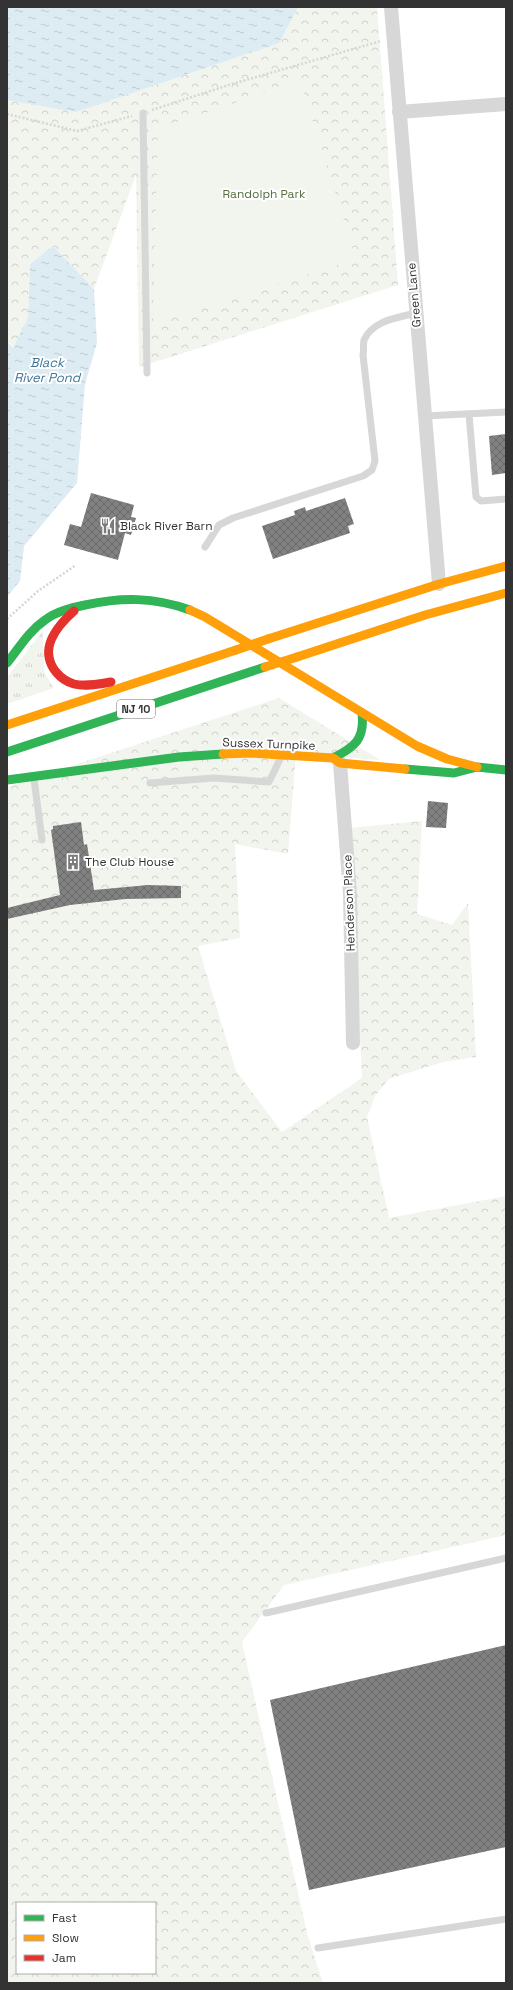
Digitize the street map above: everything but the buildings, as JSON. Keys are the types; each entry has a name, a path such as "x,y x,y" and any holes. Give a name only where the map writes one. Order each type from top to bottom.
{"main road":[{"name":"NJ 10","path":"7,725 439,584 506,566"},
{"name":"NJ 10","path":"7,752 425,615 506,593"},
{"path":"7,663 27,636 46,619 62,610 124,597 158,600 177,605 206,617 417,746 447,759 477,767"},
{"path":"86,605 67,617 52,635 49,643 49,658 58,675 69,682 83,685 159,675"},
{"path":"336,761 357,744 364,724 362,713"},
{"name":"Sussex Turnpike","path":"7,780 205,754 251,753 454,773 477,767 506,770"}],"street":[{"name":"Green Lane","path":"391,7 439,584"},
{"path":"399,112 506,104"},
{"name":"Henderson Place","path":"336,761 350,894 353,1043"}],"lane":[{"path":"143,113 147,373"},
{"path":"205,547 219,525 233,518 363,476 372,470 375,461 363,355 364,340 373,328 384,321 416,313"},
{"path":"424,416 506,412"},
{"path":"469,414 476,497 481,501 506,499"},
{"path":"150,783 214,778 269,782 282,756"},
{"path":"33,776 42,840"},
{"path":"266,1613 506,1558"},
{"path":"318,1948 506,1919"}],"path":[{"path":"7,114 77,131 110,124 232,84 393,37"},
{"path":"7,619 38,591 76,565"}],"green space":[{"name":"Randolph Park","path":"7,7 377,7 398,285 139,367 136,175 94,289 53,247 30,264 28,318 13,348 7,342"},
{"path":"300,81 356,259 153,324 158,129"},
{"path":"43,631 44,672 54,688 7,704 7,677"},
{"path":"279,698 380,760 296,754 288,854 235,844 240,938 198,946 236,1071 282,1132 362,1078 350,828 422,821 417,914 452,925 468,903 476,1057 443,1062 389,1079 375,1096 367,1117 389,1218 506,1196 506,1535 284,1585 242,1642 307,1933 323,1983 7,1983 7,787"}],"water":[{"path":"7,7 298,7 279,43 76,112 7,100"},
{"name":"Black River Pond","path":"53,246 94,289 97,343 85,384 77,483 24,546 20,581 7,597 7,342 13,348 28,318 30,264"}],"traffic: fast":[{"path":"7,663 24,640 39,624 54,614 69,609 99,602 138,600 164,603 190,610"},
{"path":"7,752 265,667"},
{"path":"333,758 353,746 357,741 362,729 362,713"},
{"path":"7,780 179,757 223,754"},
{"path":"405,769 454,773 477,767 506,770"}],"traffic: slow":[{"path":"268,639 439,584 506,566"},
{"path":"297,657 425,615 506,593"},
{"path":"190,610 205,617 417,746 447,759 477,767"},
{"path":"236,650 268,639"},
{"path":"7,725 236,650"},
{"path":"265,667 297,657"},
{"path":"223,754 251,753 333,758 340,763 405,769"}],"traffic: jam":[{"path":"74,611 61,624 52,639 49,647 51,663 60,676 74,684 88,685 111,682"}],"place":[{"name":"Black River Barn","path":"108,526"},
{"name":"The Club House","path":"73,862"}]}
